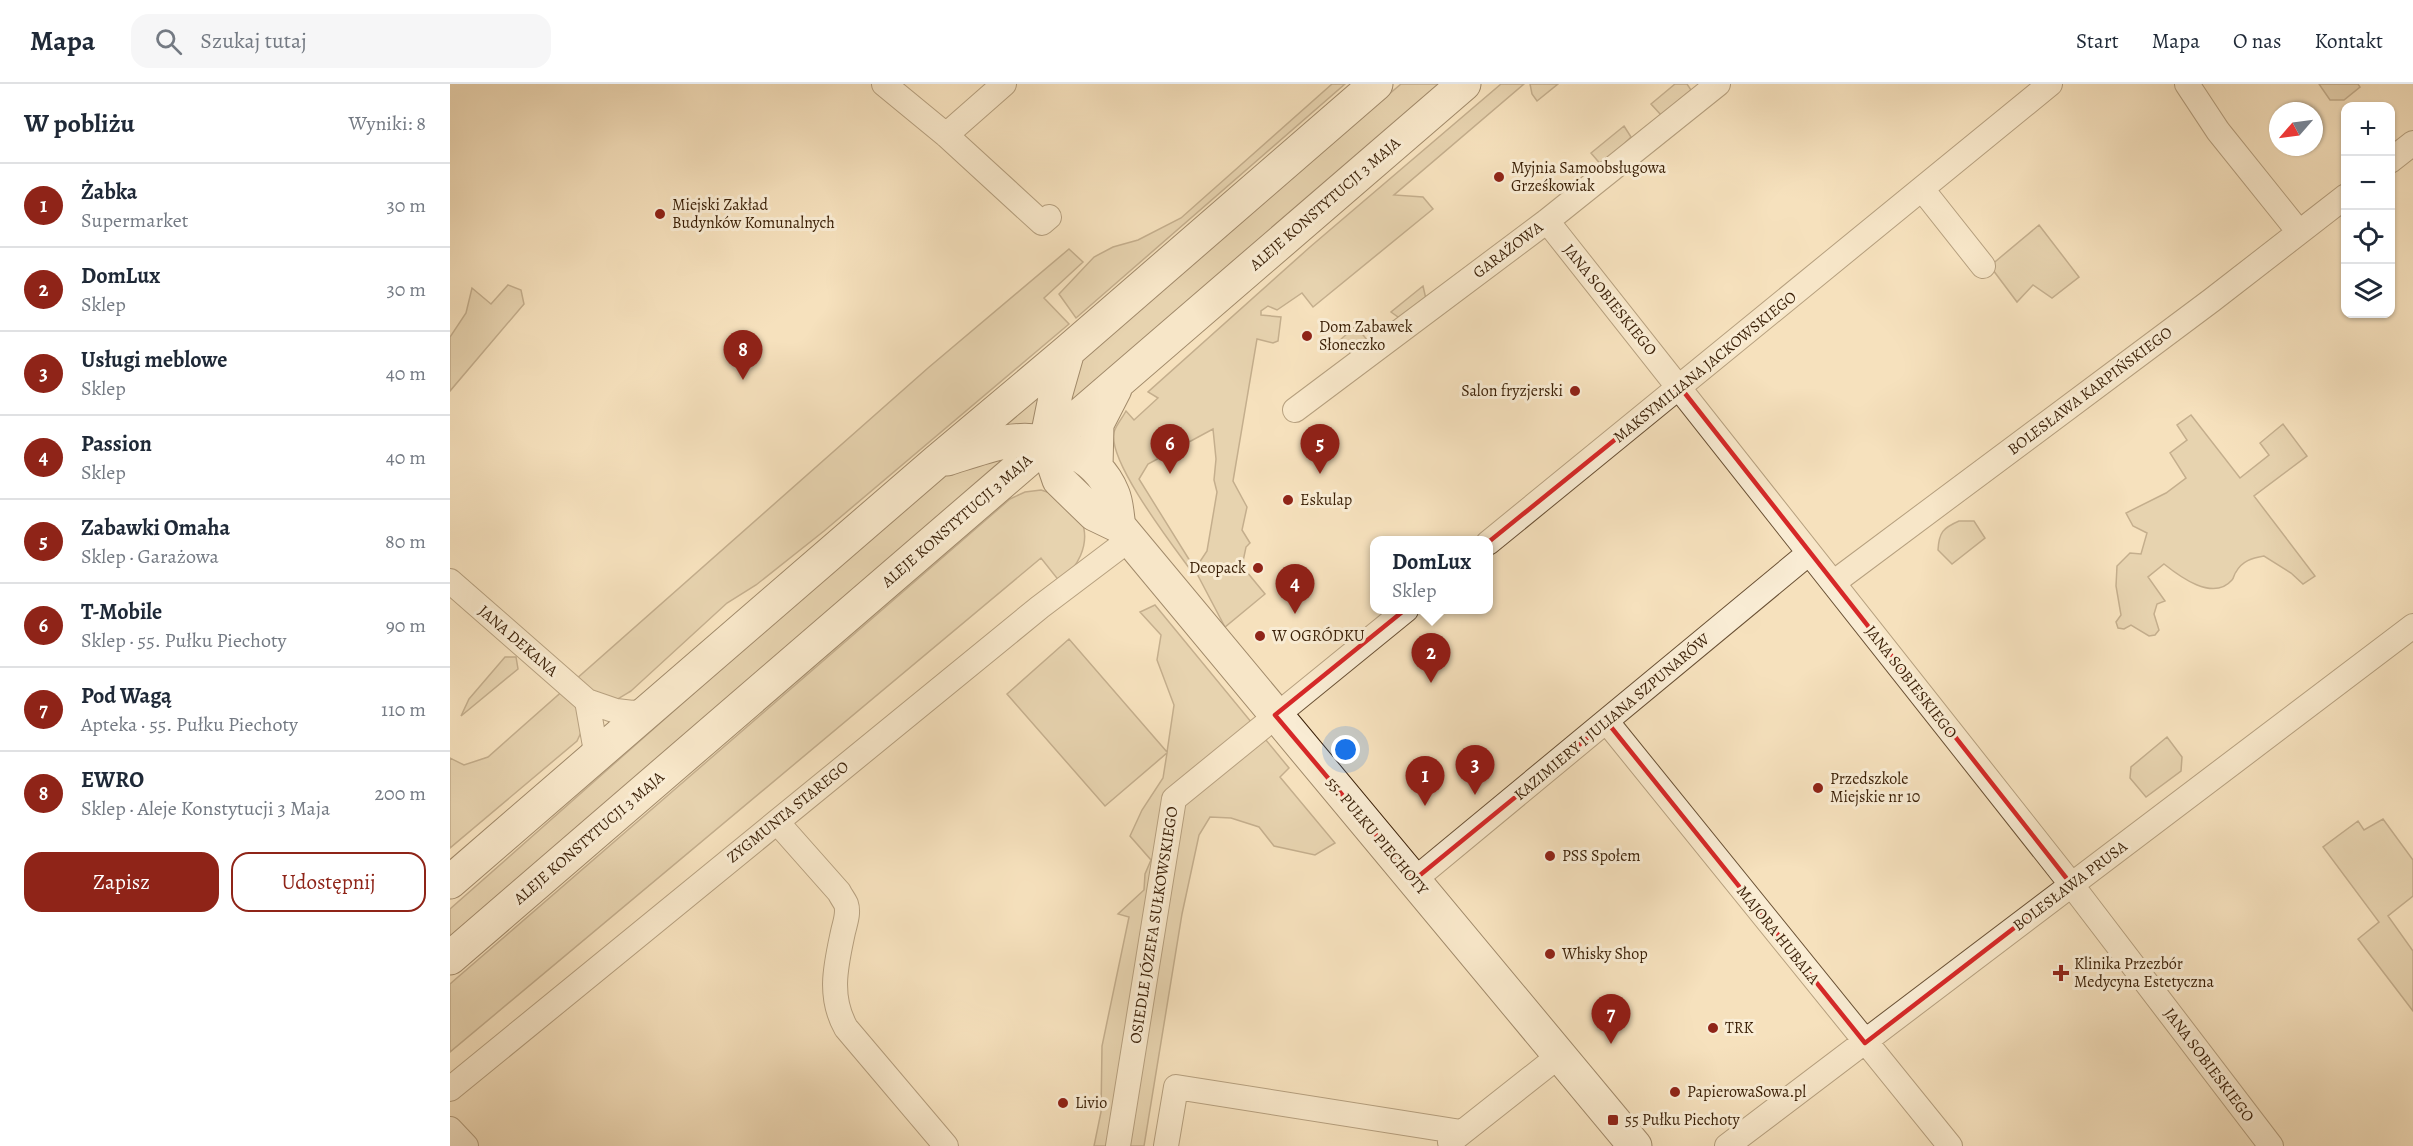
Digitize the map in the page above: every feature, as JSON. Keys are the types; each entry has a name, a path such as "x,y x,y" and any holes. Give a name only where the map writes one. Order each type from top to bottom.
{"main road":[{"path":"450,882 1376,84"},
{"name":"ALEJE KONSTYTUCJI 3 MAJA","path":"450,958 1464,84"},
{"path":"1046,442 1068,351"},
{"path":"1096,467 1097,424 1119,381"},
{"name":"55. PUŁKU PIECHOTY","path":"936,462 1006,442 1046,442 1068,447 1096,467 1113,495 1124,533"},
{"name":"55. PUŁKU PIECHOTY","path":"1046,442 1059,480 1094,514 1124,533 1635,1146"},
{"path":"986,497 1035,479 1059,480"}],"street":[{"path":"884,84 946,135 1041,223 1049,217"},
{"path":"946,135 1004,84"},
{"name":"GARAŻOWA","path":"1295,410 1547,221 1718,84"},
{"name":"MAKSYMILIANA JACKOWSKIEGO","path":"1493,539 2050,84"},
{"path":"2187,84 2218,131 2299,232"},
{"path":"2395,158 2413,143"},
{"path":"1922,189 1983,266"},
{"name":"BOLESŁAWA KARPIŃSKIEGO","path":"1833,583 2341,200"},
{"name":"JANA SOBIESKIEGO","path":"1547,221 2071,884 2271,1146"},
{"name":"ZYGMUNTA STAREGO","path":"450,1089 1040,606 1124,533"},
{"name":"KAZIMIERY I JULIANA SZPUNARÓW","path":"1414,880 1809,553"},
{"name":"JANA DEKANA","path":"450,581 587,701 616,711 633,713 649,711"},
{"path":"1275,715 1400,614"},
{"name":"BOLESŁAWA PRUSA","path":"1727,1146 2413,626"},
{"path":"587,701 595,746 591,760"},
{"name":"OSIEDLE JÓZEFA SUŁKOWSKIEGO","path":"1118,1146 1174,799 1275,715"},
{"name":"MAJORA HUBALA","path":"1607,722 1950,1146"},
{"path":"777,822 839,892 846,905 847,917 834,975 836,1002 846,1028 946,1146"},
{"path":"1166,1146 1176,1087 1453,1139 1560,1055"},
{"path":"450,1129 466,1146"}],"highlighted area":[{"path":"1680,387 2071,884 1865,1043 1607,722 1414,880 1275,715"}],"shaded area":[{"path":"1332,84 1345,84 1076,318 1059,294 1094,257 1113,247 1138,240 1181,218"},
{"path":"1401,84 1448,84 450,938 450,909 946,470"},
{"path":"1501,84 1524,84 1394,195 1423,197 1433,209 1313,307 1302,293 1277,310 1268,306 1261,311 1261,315 1281,317 1278,341 1273,343 1257,339 1233,481 1247,507 1242,530 1250,543 1246,547 1242,566 1265,594 1225,627 1195,570 1192,572 1183,560 1131,482 1121,463 1115,445 1114,432 1126,411 1134,420 1158,398 1148,392 1310,247","holes":["1213,429 1216,459 1214,480 1217,492 1207,551 1195,569 1139,479 1148,464"]},
{"path":"1530,84 1558,84 1537,101 1532,94"},
{"path":"1675,84 1687,84 1691,90 1661,115 1651,104"},
{"path":"2319,84 2358,84 2360,87 2344,100 2330,100"},
{"path":"1624,126 1631,137 1602,166 1591,153"},
{"path":"2039,225 2079,277 2052,298 2033,285 2017,302 1990,266"},
{"path":"1069,249 1083,262 1044,298 1069,324 824,531 756,585 727,603 631,691 593,718 581,732 577,741 450,848 450,758 464,765 488,757 928,368"},
{"path":"508,285 521,290 524,304 450,391 450,337 466,313 472,288 491,304"},
{"path":"1423,286 1426,299 1411,314 1398,317 1391,312"},
{"path":"1356,326 1375,350 1358,363 1340,340"},
{"path":"2191,415 2240,478 2269,455 2260,443 2283,424 2307,456 2254,496 2315,576 2303,584 2291,573 2264,556 2244,563 2238,568 2232,580 2224,586 2206,588 2178,575 2164,564 2148,577 2165,601 2157,604 2154,614 2159,630 2155,635 2149,636 2131,625 2124,629 2118,628 2116,622 2121,615 2116,586 2117,566 2130,553 2141,554 2147,533 2133,526 2126,513 2166,493 2186,478 2170,453 2187,440 2177,425"},
{"path":"1041,490 1058,496 1071,505 1084,529 1081,556 1060,582 1041,558 450,1052 450,984 1010,499 1025,492"},
{"path":"1959,521 1974,521 1985,538 1952,564 1938,550 1943,531"},
{"path":"1155,605 1289,768 1280,777 1335,843 1315,855 1274,846 1259,827 1231,818 1210,817 1199,835 1182,914 1144,1146 1094,1146 1101,1112 1102,1046 1129,917 1118,914 1144,890 1145,874 1151,860 1130,836 1142,810 1163,778 1167,753 1105,806 1007,694 1069,639 1167,752 1174,705 1157,660 1161,635 1140,612"},
{"path":"505,657 516,657 518,669 461,716 469,699"},
{"path":"2167,737 2182,757 2181,771 2146,797 2130,778 2131,767"},
{"path":"2383,819 2413,860 2413,896 2388,916 2413,951 2413,1011 2358,939 2379,922 2323,847 2358,821 2364,830"}],"place":[{"name":"Myjnia Samoobsługowa Grześkowiak","path":"1499,177"},
{"name":"Miejski Zakład Budynków Komunalnych","path":"660,214"},
{"name":"Dom Zabawek Słoneczko","path":"1307,336"},
{"name":"EWRO","path":"743,380"},
{"name":"Salon fryzjerski","path":"1575,391"},
{"name":"T-Mobile","path":"1170,474"},
{"name":"Zabawki Omaha","path":"1320,474"},
{"name":"Eskulap","path":"1288,500"},
{"name":"Deopack","path":"1258,568"},
{"name":"Passion","path":"1295,614"},
{"name":"W OGRÓDKU","path":"1260,636"},
{"name":"DomLux","path":"1431,683"},
{"name":"Przedszkole Miejskie nr 10","path":"1818,788"},
{"name":"Usługi meblowe","path":"1475,795"},
{"name":"Żabka","path":"1425,806"},
{"name":"PSS Społem","path":"1550,856"},
{"name":"Whisky Shop","path":"1550,954"},
{"name":"Klinika Przezbór Medycyna Estetyczna","path":"2061,973"},
{"name":"TRK","path":"1713,1028"},
{"name":"Pod Wagą","path":"1611,1044"},
{"name":"PapierowaSowa.pl","path":"1675,1092"},
{"name":"Livio","path":"1063,1103"},
{"name":"55 Pułku Piechoty","path":"1613,1120"}]}
